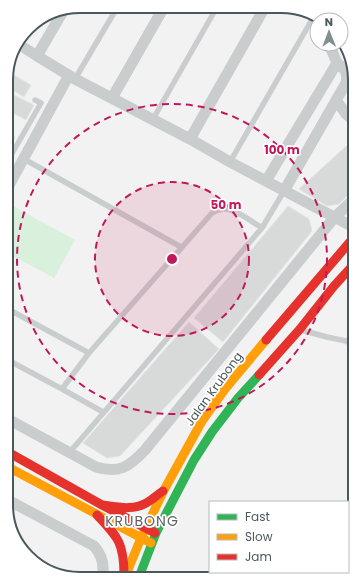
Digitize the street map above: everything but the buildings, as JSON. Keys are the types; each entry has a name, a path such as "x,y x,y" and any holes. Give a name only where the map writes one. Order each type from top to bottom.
{"main road":[{"name":"Jalan Krubong","path":"127,572 141,538 164,490 202,421 225,389 348,244"},
{"name":"Jalan Krubong","path":"141,572 156,533 194,460 212,432 238,398 300,329 348,271"},
{"path":"13,455 156,533"},
{"path":"13,470 152,543"},
{"path":"102,504 134,507 146,503 164,490"},
{"path":"97,515 116,535 123,548 125,572"}],"street":[{"path":"112,98 160,13"},
{"path":"190,139 262,13"},
{"path":"37,56 60,16"},
{"path":"22,46 72,77 348,225"},
{"path":"284,191 346,83 347,75 344,68 337,63 332,52"},
{"path":"266,181 337,63"},
{"path":"13,179 72,77"},
{"path":"336,100 348,116"},
{"path":"13,422 96,467 105,470 118,469 128,466 160,432 334,218 348,205"},
{"path":"13,503 94,546 101,557 103,565 102,572"}],"lane":[{"path":"72,77 113,13"},
{"path":"153,119 214,13"},
{"path":"230,162 309,25"},
{"path":"13,152 41,103 35,100"},
{"path":"24,159 181,247"},
{"path":"69,453 262,228 284,191"},
{"path":"62,389 89,353 212,213 223,208 230,209 262,228"},
{"path":"13,312 89,353"},
{"path":"300,329 346,341"},
{"path":"13,364 103,412"}],"green space":[{"path":"13,206 75,240 54,278 13,256"}],"traffic: fast":[{"path":"141,572 156,533 194,460 212,432 238,398 259,375"}],"traffic: slow":[{"path":"127,572 141,538 164,490 202,421 225,389 266,340"},
{"path":"13,470 151,543"}],"traffic: jam":[{"path":"266,340 348,244"},
{"path":"259,375 300,329 348,271"},
{"path":"13,455 155,533"},
{"path":"102,505 125,508 137,507 148,502 163,491"},
{"path":"97,515 115,535 118,541 123,555 124,572"}],"district":[{"name":"KRUBONG","path":"142,521"}]}
